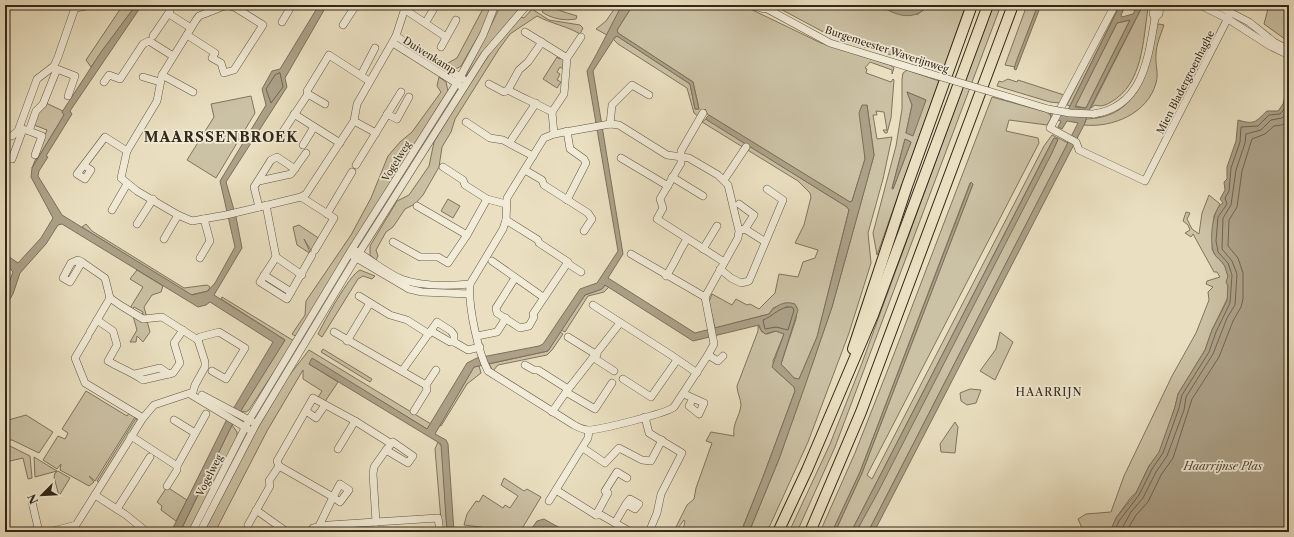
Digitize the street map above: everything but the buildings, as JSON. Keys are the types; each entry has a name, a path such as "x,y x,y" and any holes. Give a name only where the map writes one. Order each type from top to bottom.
{"highway":[{"path":"837,400 864,311 890,234 972,5"},
{"path":"778,532 873,315 988,5"},
{"path":"810,532 858,419 1013,5"}],"street":[{"path":"5,137 16,134 27,109 37,79 54,66 76,6 91,5"},
{"path":"187,36 215,52 212,58 221,63 224,73 234,70 263,25 236,8 227,5 199,16 173,56 161,79 157,101 127,152 121,178 127,184 178,215 192,221 237,213 301,197 334,218 313,252 302,275 290,292 264,275 276,257"},
{"path":"282,22 292,5"},
{"path":"343,25 356,5"},
{"path":"426,22 436,5"},
{"name":"Vogelweg","path":"200,532 256,424 462,82 470,58 483,35 495,5"},
{"name":"Vogelweg","path":"192,532 222,470 249,420 350,251 462,82 527,5"},
{"name":"Burgemeester Waverijnweg","path":"750,5 768,10"},
{"name":"Burgemeester Waverijnweg","path":"760,5 830,43 1048,109 1070,113 1093,114 1111,110 1128,97 1136,87 1145,66 1155,18"},
{"name":"Mien Bladergroenhaghe","path":"1115,5 1050,128 1076,142 1079,150 1145,181 1230,15"},
{"path":"1155,5 1155,18"},
{"path":"1155,18 1159,14 1160,5"},
{"path":"1200,5 1249,22 1274,42 1289,50"},
{"path":"1216,5 1289,55"},
{"name":"Duivenkamp","path":"301,197 306,194 354,121 357,104 395,40 405,7 426,22 426,24 446,37"},
{"path":"104,82 109,75 120,79 143,44 152,39 170,13 191,28"},
{"name":"Duivenkamp","path":"441,47 456,20"},
{"path":"526,32 567,58"},
{"path":"554,134 552,112 564,94 567,58 581,37"},
{"path":"152,39 173,56"},
{"name":"Duivenkamp","path":"395,40 462,82"},
{"name":"Duivenkamp","path":"395,40 445,67 462,82"},
{"path":"508,90 519,70 528,62 542,42"},
{"path":"361,75 375,48"},
{"path":"282,133 308,94 307,91 329,55 370,81"},
{"name":"Duivenkamp","path":"445,67 457,70 470,58"},
{"path":"30,131 36,111 43,104 57,69 75,76 68,96"},
{"path":"143,77 161,79 193,92"},
{"path":"488,84 504,92 508,90 526,100 536,102 552,112"},
{"path":"607,124 612,105 632,85 649,96"},
{"path":"356,165 401,92"},
{"path":"308,94 325,104"},
{"path":"387,114 396,119 409,98"},
{"path":"512,138 536,102"},
{"path":"27,109 36,111"},
{"path":"294,114 340,143"},
{"path":"703,114 681,151 681,163 660,199 663,208 656,220 724,262"},
{"path":"354,121 376,133"},
{"path":"466,122 490,138 503,140 532,156"},
{"path":"738,204 754,214 742,230 705,297 714,344 684,394 671,410 589,430 581,429 488,372 482,356 470,306 470,284 506,220 506,204 532,156 544,138 567,131 607,124 619,125 667,155 689,158 724,180 730,191 742,230 764,242"},
{"path":"259,181 291,174 295,170 314,127"},
{"path":"12,159 23,129 42,136 35,155"},
{"path":"567,131 570,149 584,159 586,164 568,200"},
{"path":"84,165 105,137 127,152"},
{"path":"724,180 746,148"},
{"path":"295,170 277,158 271,160 259,181 254,186 262,206 276,257 302,275"},
{"path":"621,158 668,186"},
{"path":"443,167 462,180 465,185 487,199 506,204"},
{"path":"525,170 588,213 592,219 584,231"},
{"path":"327,214 352,172"},
{"path":"672,177 703,196"},
{"path":"112,210 127,184"},
{"path":"720,269 731,278 741,283 749,281 764,242 783,200 767,189"},
{"path":"137,224 153,199"},
{"path":"393,242 420,257 438,257 448,263 467,235 487,199"},
{"path":"417,206 467,235"},
{"path":"164,239 178,215"},
{"path":"200,258 210,241 204,219"},
{"path":"506,220 538,240 539,243 581,272"},
{"path":"703,249 717,226"},
{"path":"666,276 676,261 676,256 686,239"},
{"path":"350,251 408,289 422,292 469,294"},
{"path":"630,254 705,297"},
{"path":"358,256 408,281 429,285 470,284"},
{"path":"492,261 513,274 515,278 543,297"},
{"path":"82,262 105,278 110,298 143,319 162,317 198,340 205,367 192,393"},
{"path":"515,278 496,308 497,313 520,328 529,326 534,317 533,314 543,297 567,263"},
{"path":"359,296 390,315 407,320 430,333 450,342 454,342 468,350 480,347"},
{"path":"110,298 75,358 82,379 85,383 143,418"},
{"path":"347,341 370,303"},
{"path":"593,305 671,354 677,360 697,373"},
{"path":"478,336 496,332 506,318"},
{"path":"97,320 113,331 117,345 108,361 135,374 143,380 173,373 180,363 174,344 183,330"},
{"path":"402,371 438,322 451,331 454,335 454,342"},
{"path":"552,412 567,390 595,357 620,323"},
{"path":"198,340 200,337 219,332 245,348 226,379 212,371"},
{"path":"334,332 347,341 426,385"},
{"path":"568,337 614,371"},
{"path":"708,355 718,362 723,356"},
{"path":"623,379 651,397 677,360"},
{"path":"525,365 534,370 538,370 595,409 612,383"},
{"path":"414,411 427,390 426,385 436,370"},
{"path":"49,532 77,528 131,436 154,404 192,393 238,420 245,428 252,432"},
{"path":"684,394 693,398"},
{"path":"319,526 333,497 279,466 277,461 313,398 325,406 355,421 390,443 393,442 413,456 408,464 386,450"},
{"path":"306,411 316,418 325,406"},
{"path":"167,486 177,470 177,466 194,433 206,414"},
{"path":"645,416 649,433 682,453 661,494 657,513 649,532"},
{"path":"174,420 194,433"},
{"path":"238,420 249,420 256,424"},
{"path":"338,450 355,421"},
{"path":"549,501 588,438 589,430"},
{"path":"131,436 177,466"},
{"path":"582,448 605,463 619,448 642,460 651,461 662,440"},
{"path":"376,522 373,474 374,467 390,443"},
{"path":"396,456 401,448"},
{"path":"116,509 150,457"},
{"path":"248,525 270,486 269,481 279,466"},
{"path":"596,514 608,493 605,491 616,472 627,478"},
{"path":"556,490 596,514 601,515 631,532"},
{"path":"95,495 146,532"},
{"path":"32,502 39,532"},
{"path":"615,523 626,504"},
{"path":"256,510 287,532"},
{"path":"310,532 313,528 319,526 438,518 440,532"}],"shaded area":[{"path":"123,5 136,5 91,67 86,60"},
{"path":"485,5 492,5 484,26 461,66 456,69 449,68 448,63 457,58"},
{"path":"501,5 523,6 488,46 464,79"},
{"path":"543,5 550,5 561,11 577,16 576,19 563,20 554,18 542,12 545,7"},
{"path":"617,5 622,5 607,35 596,29 606,21"},
{"path":"633,5 742,5 821,43 890,65 894,68 892,74 892,70 870,62 865,68 867,69 866,73 891,82 893,79 894,80 891,118 887,133 883,130 887,130 884,112 876,111 877,115 873,115 877,139 892,137 883,179 868,233 871,263 849,333 808,442 767,532 749,532 779,459 832,307 874,155 867,105 864,141 865,159 852,201 850,202 708,115 705,109 699,117 694,113 687,88 618,44 613,39 617,36 690,84 695,109 699,109 693,82 618,33 617,30"},
{"path":"773,5 918,5 915,7 917,15 929,5 966,5 943,70 854,44 829,35"},
{"path":"993,5 1001,5 835,447 797,532 789,532 830,444 862,363"},
{"path":"1027,5 1038,5 1015,67 1005,65"},
{"path":"1117,5 1120,5 1070,106 1067,105"},
{"path":"1143,5 1147,5 1148,8 1143,47 1140,60 1130,84 1122,94 1111,102 1101,106 1095,105 1091,108"},
{"path":"1269,5 1289,5 1289,42 1264,24"},
{"path":"532,9 549,20 580,25 583,28 580,34 537,16 510,34 455,119 451,132 442,147 439,167 423,195 415,204 405,209 393,227 386,232 376,250 378,256 376,260 370,255 370,246 397,201 409,195 429,166 434,142 465,90 493,49 521,17 524,18"},
{"path":"1130,20 1086,108 1075,106 1117,23"},
{"path":"1157,25 1164,25 1156,51 1157,79 1152,94 1145,103 1128,116 1106,124 1084,125 1086,119 1104,116 1119,110 1130,100 1139,87 1145,73"},
{"path":"561,56 564,58 563,69 560,67 557,72 560,74 557,80 561,82 557,88 543,79 557,57 559,59"},
{"path":"907,70 939,81 877,255 873,233 896,146 902,109 903,73","holes":["907,92 926,100 906,133 912,105","905,139 911,142 893,189 892,188"]},
{"path":"439,77 446,82 448,91 297,337 292,334 305,315 306,301 351,235 371,198 388,156 400,142 412,132 441,92 437,86"},
{"path":"1008,79 1017,82 1018,80 1064,95 1060,103 1050,102 997,86 999,81 1002,82"},
{"path":"251,96 255,113 216,178 187,160 214,117 211,104"},
{"path":"992,97 1046,112 1052,116 1047,125 1009,120 1006,131 1038,138 1039,143 867,475 872,479 1044,146 1052,135 1068,143 868,532 856,532 1058,140 1054,138 851,532 835,532 862,473 973,184 970,183 860,472 832,532 820,532 855,453"},
{"path":"46,103 63,111 64,115 32,168 47,130 34,125 40,109"},
{"path":"706,119 847,207 849,210 817,337 799,379 794,378 781,364 796,319 797,307 786,303 773,308 769,314 715,328 709,302 712,294 732,305 736,299 759,309 775,293 779,274 798,277 803,262 815,258 818,250 795,243 804,225 811,197 810,193 798,181 702,122"},
{"path":"1209,195 1220,204 1214,216 1212,249 1215,255 1225,265 1228,276 1228,297 1212,330 1205,350 1178,394 1160,452 1149,466 1136,493 1131,497 1116,518 1110,532 1098,532 1099,528 1082,528 1078,519 1086,514 1111,512 1124,476 1172,376 1196,333 1209,300 1208,292 1213,287 1206,284 1207,281 1220,277 1217,272 1214,272 1193,234 1191,237 1185,233 1190,230 1188,225 1183,221 1186,212 1190,213 1187,219 1192,229 1199,234 1202,213"},
{"path":"448,199 460,206 453,218 441,211"},
{"path":"86,224 92,231 184,288 207,285 210,287 208,291 190,295 82,227"},
{"path":"299,225 320,239 312,252 304,239 311,254 297,245 293,227"},
{"path":"137,270 163,286 161,292 152,295 144,307 147,318 142,316 143,312 134,307 132,310 130,308 143,287 130,279"},
{"path":"360,270 375,276 372,279 363,276 358,279 322,337 318,334 331,310 343,289"},
{"path":"605,285 609,287 604,292 588,296 565,332 561,330 585,295 602,289"},
{"path":"222,297 294,341 249,410 246,412 240,411 285,340 221,299"},
{"path":"133,316 147,321 150,332 143,342 137,336 136,342 130,342 137,330"},
{"path":"758,325 762,332 767,334 776,331 784,334 773,361 774,369 794,387 795,391 763,477 741,532 682,532 685,522 684,520 676,531 675,529 687,505 694,499 696,488 712,443 706,441 711,432 734,436 734,428 741,405 737,386 758,331"},
{"path":"560,332 563,334 547,355 498,365 493,371 489,364 548,351"},
{"path":"1000,332 1013,342 995,380 980,371 996,349"},
{"path":"323,349 372,379 370,382 321,352"},
{"path":"309,350 431,424 427,429 383,402 309,364 338,382 324,403 317,399 322,391 303,379 303,370 267,431 215,532 204,532 252,438 288,377"},
{"path":"479,366 481,373 467,384 441,426 439,425 474,367"},
{"path":"970,389 981,390 976,403 967,405 961,401 960,393"},
{"path":"86,391 127,416 129,413 135,417 95,481 89,476 94,482 89,486 60,470 61,464 57,469 43,460 58,436 65,439 68,433 62,429"},
{"path":"26,415 53,432 39,453 12,440 7,440 5,421"},
{"path":"136,418 138,422 100,483 97,481"},
{"path":"955,422 958,427 955,453 941,452 940,444"},
{"path":"232,425 237,432 237,437 189,532 180,532"},
{"path":"438,442 442,447 447,532 442,532 435,449"},
{"path":"8,445 30,456 32,478 28,479 23,458 10,461 5,459"},
{"path":"34,457 57,471 35,477"},
{"path":"58,471 70,478 59,496 54,477 55,473"},
{"path":"504,478 524,491 527,489 541,497 520,532 464,525 467,514 476,501 479,502 483,495 503,508 505,505 510,508 518,496 501,485"},
{"path":"167,487 187,500 176,521 161,510 162,506 157,502"}],"water":[{"path":"136,5 142,5 70,111 72,114 46,156 48,157 39,171 38,176 62,215 192,295 208,291 215,283 235,247 220,181 266,105 262,89 272,71 280,69 319,5 327,5 285,78 287,87 226,182 236,217 242,248 214,295 285,340 232,425 180,532 171,532 226,421 273,342 210,302 206,305 198,307 62,224 58,225 46,244 20,273 13,294 5,307 5,293 13,272 5,263 5,254 18,263 41,238 53,218 31,177 32,168 64,115 62,112 101,52"},
{"path":"622,5 633,5 617,30 618,33 693,82 699,109 695,109 690,84 617,36 593,71 623,254 608,278 695,333 769,314 780,304 795,304 798,310 781,364 794,378 799,379 817,337 849,210 847,207 706,118 709,115 850,202 852,201 865,159 859,113 862,105 867,105 874,155 832,307 779,459 749,532 741,532 795,391 794,387 772,367 784,334 776,331 765,334 759,325 693,341 605,285 602,289 585,295 548,351 474,367 435,434 446,440 448,444 454,532 447,532 441,444 309,364 312,358 427,429 467,363 477,358 543,344 580,289 597,283 618,251 587,71"},
{"path":"879,5 912,8 918,5 929,5 917,14 905,16 892,12"},
{"path":"1038,5 1041,5 1016,70 1014,69 1016,62"},
{"path":"1120,5 1126,5 1121,15 1122,17 1133,14 1138,5 1143,5 1091,106 1084,125 874,532 868,532 1078,123 1067,121 1062,129 1058,127 1061,121 1051,118 1050,113 1066,114","holes":["1130,20 1086,108 1075,107 1117,23"]},
{"name":"Haarrijnse Plas","path":"1289,81 1289,532 1110,532 1116,518 1136,493 1149,466 1159,452 1178,394 1205,350 1212,330 1227,301 1228,286 1226,282 1228,276 1224,265 1216,256 1212,248 1212,226 1216,211 1223,203 1220,199 1225,190 1224,182 1227,179 1227,167 1236,141 1238,120 1254,122 1267,111 1278,111 1283,104"},
{"path":"907,92 926,100 913,136 906,133 912,105"},
{"path":"1054,138 1058,139 1052,153 877,494 856,532 851,532"},
{"path":"905,139 911,142 892,189"},
{"path":"971,182 973,184 862,473 835,532 832,532 860,472"},
{"path":"544,519 567,532 554,532 543,527 538,532 529,532 537,521"}],"district":[{"name":"MAARSSENBROEK","path":"221,137"},
{"name":"HAARRIJN","path":"1049,392"}]}
